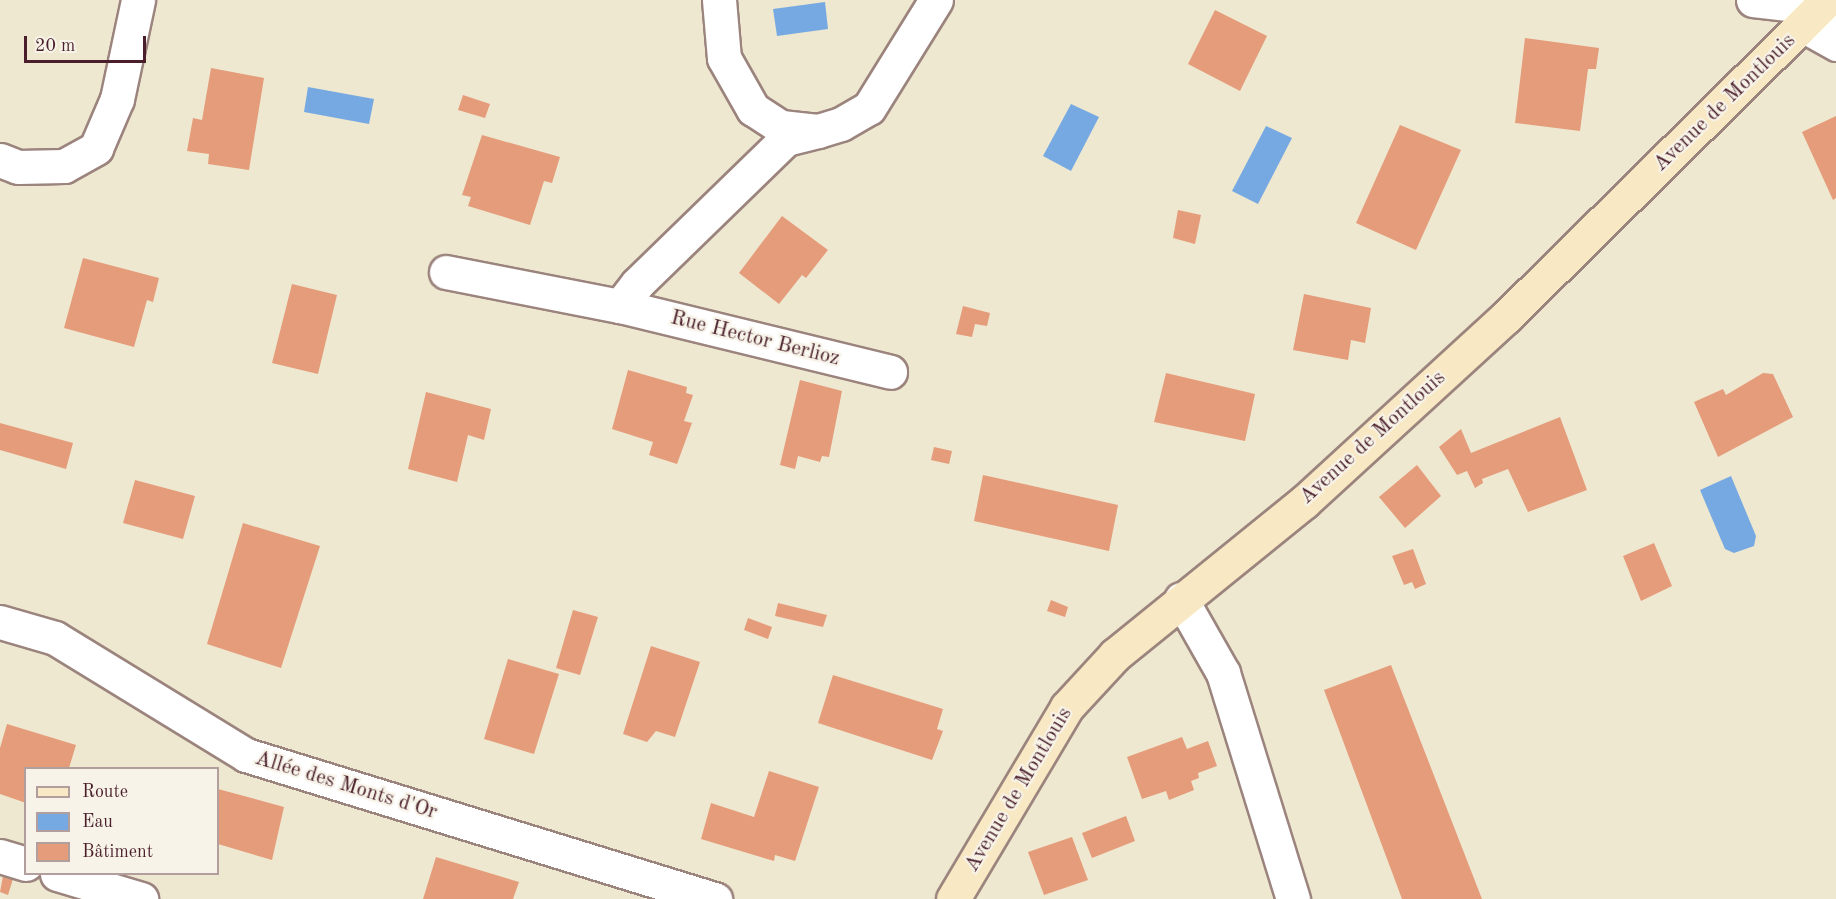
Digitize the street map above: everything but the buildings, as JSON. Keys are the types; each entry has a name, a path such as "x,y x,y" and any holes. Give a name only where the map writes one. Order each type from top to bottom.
{"street":[{"path":"0,160 18,167 64,166 96,148 117,99 138,0"},
{"path":"719,0 724,58 753,109 781,127 818,131"},
{"path":"620,306 637,284 786,139 841,124 869,108 936,0"},
{"path":"1753,0 1821,15"},
{"name":"Avenue de Montlouis","path":"953,899 1067,707 1114,656 1181,599 1304,502 1506,317 1821,15"},
{"name":"Rue Hector Berlioz","path":"446,272 620,306 890,372"},
{"path":"1181,599 1223,673 1293,899"},
{"name":"Allée des Monts d'Or","path":"0,622 55,638 246,754 715,899"},
{"path":"0,856 24,863"},
{"path":"63,875 141,899"}],"lane":[{"path":"1821,15 1836,49"}],"water":[{"path":"825,2 828,29 777,36 773,9"},
{"path":"308,87 374,99 369,124 304,112"},
{"path":"1071,104 1099,117 1071,171 1043,156"},
{"path":"1266,126 1292,138 1258,204 1232,191"},
{"path":"1731,476 1756,536 1754,546 1734,553 1725,549 1700,490"}]}
